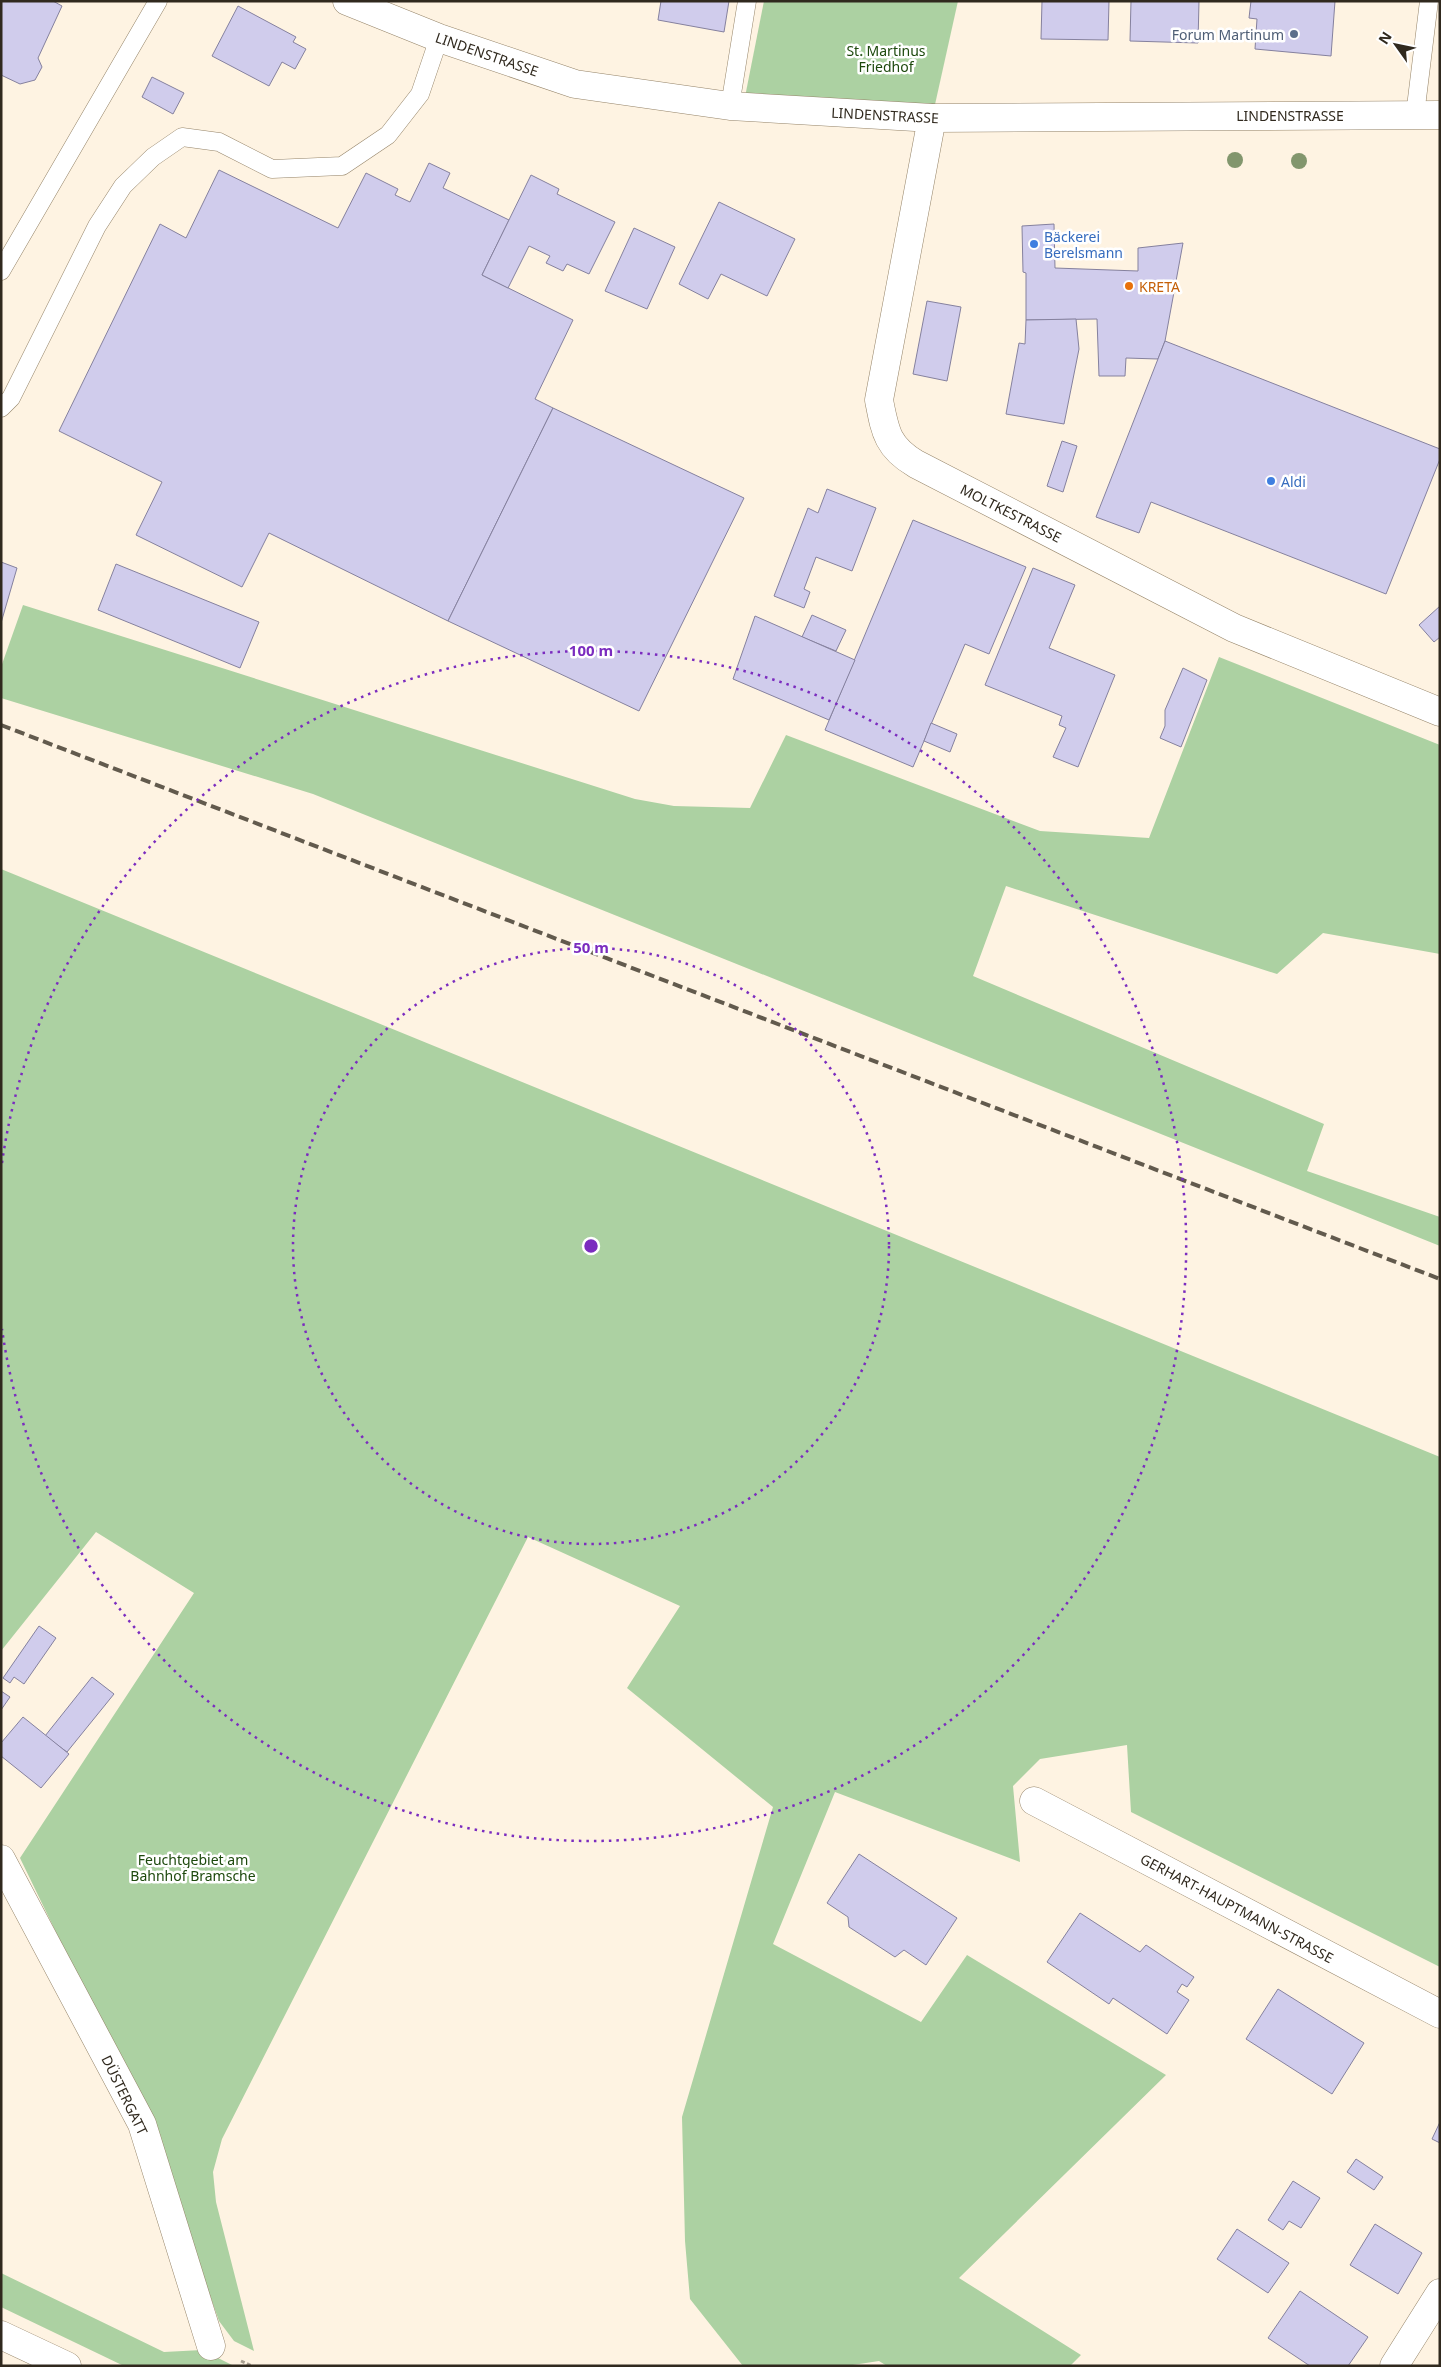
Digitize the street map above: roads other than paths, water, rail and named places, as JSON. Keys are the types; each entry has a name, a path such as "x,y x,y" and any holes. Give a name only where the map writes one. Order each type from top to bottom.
{"main road":[{"name":"LINDENSTRASSE","path":"347,1 439,38 575,84 730,106 932,118 1427,115"},
{"name":"MOLTKESTRASSE","path":"932,118 878,400 886,437 894,448 903,457 916,464 1234,628 1440,712"},
{"name":"GERHART-HAUPTMANN-STRASSE","path":"1034,1801 1440,2014"},
{"name":"DÜSTERGATT","path":"1,1859 142,2124 211,2346"},
{"path":"1394,2366 1440,2293"},
{"path":"1,2335 66,2366"}],"lane":[{"path":"1,271 158,1"},
{"path":"730,106 747,1"},
{"path":"1427,115 1429,1"},
{"path":"1,408 11,398 97,226 123,186 153,157 182,137 219,142 272,169 342,166 388,135 420,94 439,38"}],"railway":[{"path":"1,725 1440,1279"}],"place":[{"name":"Forum Martinum","path":"1294,34"},
{"name":"Bäckerei Berelsmann","path":"1034,244"},
{"name":"KRETA","path":"1129,286"},
{"name":"Aldi","path":"1271,481"}],"park label":[{"name":"St. Martinus Friedhof","path":"886,58"},
{"name":"Feuchtgebiet am Bahnhof Bramsche","path":"193,1868"}]}
